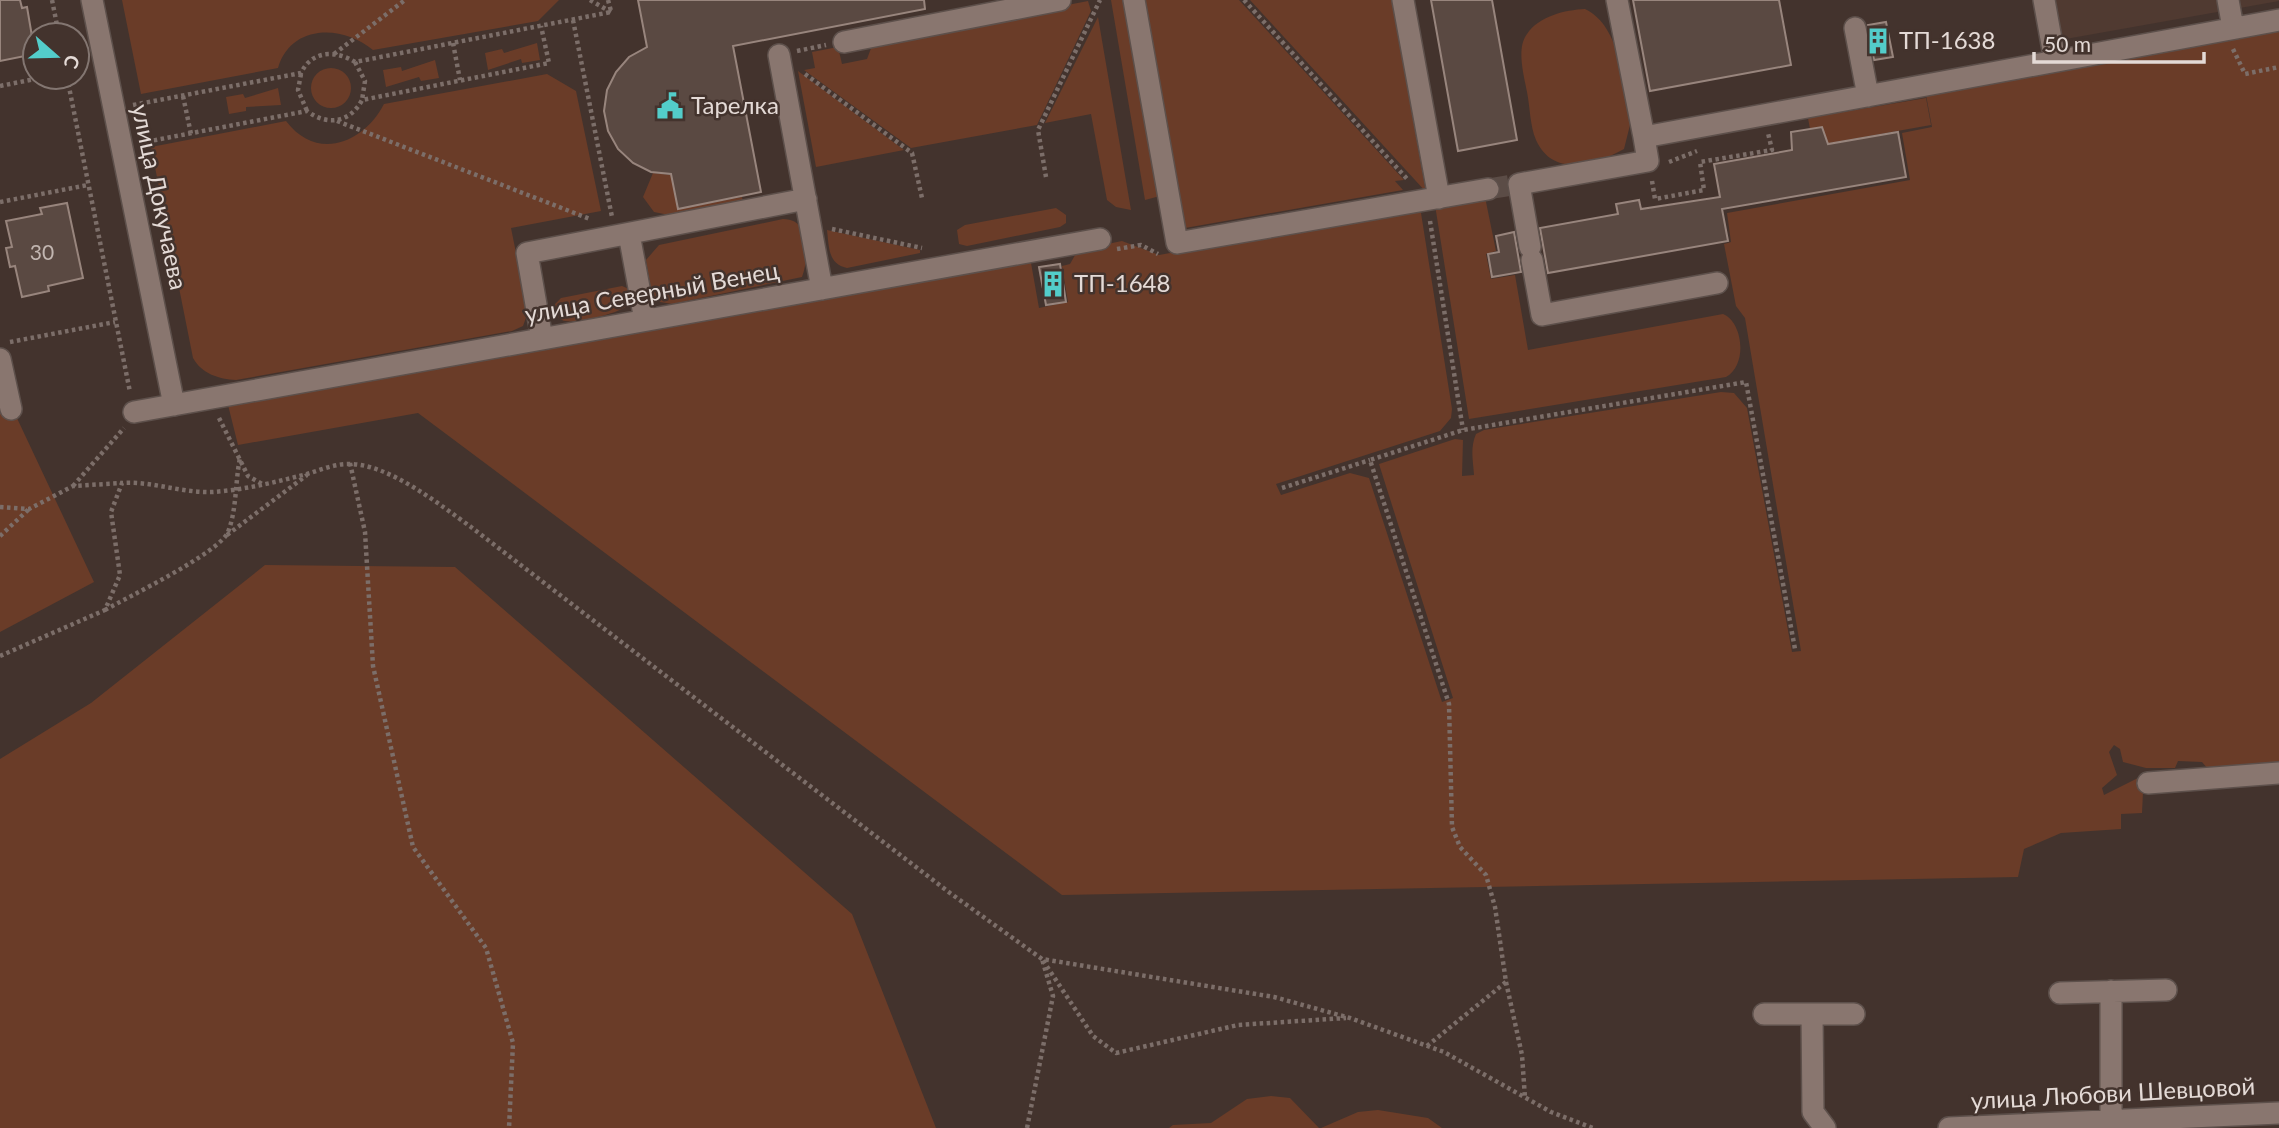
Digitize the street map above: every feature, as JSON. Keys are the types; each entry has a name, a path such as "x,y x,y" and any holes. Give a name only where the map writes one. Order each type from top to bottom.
{"street":[{"name":"улица Докучаева","path":"92,0 174,405"},
{"path":"844,42 1060,0"},
{"path":"1134,0 1177,243 1488,189"},
{"path":"1403,0 1433,199"},
{"path":"1617,0 1648,161 1519,184 1542,315 1717,283"},
{"path":"2044,0 2055,61"},
{"path":"2228,0 2228,29"},
{"path":"1644,137 2279,20"},
{"path":"1855,28 1867,96"},
{"path":"779,55 821,289"},
{"path":"542,339 527,253 806,199"},
{"path":"620,233 645,320"},
{"name":"улица Северный Венец","path":"134,412 1100,239"},
{"path":"0,359 11,409"},
{"path":"2148,783 2279,773"},
{"path":"2060,993 2166,990"},
{"path":"2111,991 2111,1121"},
{"path":"1764,1014 1854,1014"},
{"path":"1812,1014 1813,1112 1825,1128"},
{"name":"улица Любови Шевцовой","path":"1949,1128 2279,1113"}],"path":[{"path":"52,0 56,21"},
{"path":"307,111 298,90 301,73 312,60 334,54 405,0"},
{"path":"590,0 611,12"},
{"path":"608,0 611,12"},
{"path":"1046,177 1038,130 1100,0"},
{"path":"1244,0 1410,182"},
{"path":"334,54 355,62 611,12"},
{"path":"573,20 620,233"},
{"path":"362,100 548,63 541,26"},
{"path":"2228,29 2245,74 2279,68"},
{"path":"779,55 844,42"},
{"path":"453,43 460,80"},
{"path":"779,55 912,153 922,198"},
{"path":"337,121 355,111 362,100 365,81 355,62"},
{"path":"114,109 301,73"},
{"path":"0,86 21,82"},
{"path":"0,536 29,509 73,486 135,416 70,91"},
{"path":"183,96 191,134"},
{"path":"122,146 307,111 326,121 337,121 620,233"},
{"path":"1648,161 1655,199 1704,190 1700,162 1772,150 1765,115"},
{"path":"0,202 88,185"},
{"path":"1433,199 1463,430"},
{"path":"810,224 933,251"},
{"path":"0,344 116,322"},
{"path":"1282,488 1463,430 1746,382 1795,649"},
{"path":"214,398 220,425 240,457 248,476 263,485"},
{"path":"226,535 235,506 233,488 240,457"},
{"path":"1370,460 1449,704 1452,827 1460,847 1486,875 1495,907 1506,982 1522,1055 1525,1098"},
{"path":"73,486 144,482 185,491 263,485 350,463 373,469 418,490 471,527 950,893 1042,958 1093,1036 1116,1053 1238,1025 1350,1018"},
{"path":"350,463 365,532 373,666 413,847 486,948 513,1043 509,1128"},
{"path":"0,656 104,610 191,562 310,473"},
{"path":"104,610 120,575 111,512 121,483"},
{"path":"0,507 29,509"},
{"path":"1042,958 1274,996 1350,1018 1444,1052 1551,1112 1593,1128"},
{"path":"1027,1128 1053,996 1042,958"},
{"path":"1427,1046 1506,982"}],"shaded area":[{"path":"122,0 559,0 538,21 373,50 348,36 334,33 306,36 294,43 285,53 278,68 141,94"},
{"path":"1111,0 1125,0 1160,196 1145,200"},
{"path":"1140,0 1239,0 1404,180 1395,181 1403,190 1185,228 1184,219 1180,220"},
{"path":"1250,0 1392,0 1426,192"},
{"path":"2053,0 2279,0 2279,1 2060,40"},
{"path":"1088,1 1091,11 1037,125 911,148 804,70 815,68 812,52 838,47 842,64 867,59 873,43"},
{"path":"1585,9 1597,17 1607,29 1613,43 1631,121 1624,149 1588,163 1564,164 1543,152 1534,135 1521,54 1527,34 1545,18"},
{"path":"1098,17 1131,210 1116,207 1107,200 1091,114 1045,123"},
{"path":"2279,28 2279,768 2208,769 2202,762 2178,761 2175,768 2146,768 2123,762 2120,749 2114,745 2109,752 2117,775 2102,788 2104,795 2138,778 2175,776 2174,792 2143,792 2142,813 2121,814 2121,829 2061,833 2024,849 2018,877 1062,895 418,413 238,445 227,401 1019,260 1031,263 1039,308 1068,302 1062,266 1070,264 1078,250 1122,241 1159,255 1414,209 1421,213 1452,409 1451,418 1440,431 1276,484 1281,495 1350,473 1369,478 1442,702 1453,698 1379,464 1455,439 1463,440 1462,476 1474,475 1473,444 1476,434 1484,430 1721,392 1734,393 1747,408 1792,652 1801,651 1745,318 1736,306 1724,244 1731,242 1727,213 1910,180 1902,133 1932,127 1926,95"},
{"path":"537,43 540,60 522,63 521,59 488,70 485,53 502,49 504,53"},
{"path":"435,60 439,78 421,81 419,77 386,87 383,70 401,67 402,71"},
{"path":"331,68 345,74 351,88 345,102 331,108 317,102 311,88 317,74"},
{"path":"798,71 904,150 816,167"},
{"path":"547,74 576,91 601,211 511,228 528,312 523,326 512,331 236,380 212,375 201,368 193,358 151,147 286,121 298,134 312,141 325,144 339,142 365,129 384,104"},
{"path":"278,88 281,105 246,107 246,111 229,114 226,97 243,94 245,98"},
{"path":"1926,98 1931,125 1813,146 1808,118"},
{"path":"653,173 671,175 678,209 742,197 744,206 684,218 654,212 643,197"},
{"path":"1485,197 1496,251 1486,254 1491,279 1515,275 1528,350 1723,314 1730,319 1739,334 1740,354 1733,371 1726,377 1469,419 1435,205"},
{"path":"1056,208 1066,215 1066,223 1060,227 967,246 959,244 957,230 965,225"},
{"path":"783,219 799,225 804,232 807,250 802,277 672,304 660,302 652,295 646,260 659,245"},
{"path":"827,230 920,250 920,253 847,268 833,259"},
{"path":"622,286 629,289 631,303 627,307 576,321 562,320 556,314 554,305 561,298"},
{"path":"0,382 94,582 0,632"},
{"path":"265,565 455,567 852,914 936,1128 0,1128 0,759 91,703"},
{"path":"1271,1096 1290,1098 1319,1128 1169,1128 1173,1125 1211,1123 1247,1099"},
{"path":"1378,1110 1428,1118 1442,1128 1321,1128 1358,1112"}],"building":[{"path":"0,0 20,0 22,8 27,7 29,21 21,21 21,57 0,61"},
{"path":"638,0 924,0 925,9 733,46 761,192 678,209 671,174 651,172 633,163 618,149 608,131 604,111 607,90 616,72 629,57 647,47"},
{"path":"1431,0 1492,0 1517,140 1458,151"},
{"path":"1633,0 1779,0 1791,65 1650,91"},
{"name":"ТП-1638","path":"1886,22 1893,57 1874,60 1868,25"},
{"path":"1822,127 1828,144 1898,132 1906,177 1722,209 1728,241 1548,273 1540,228 1618,214 1616,204 1639,200 1641,209 1720,197 1714,164 1792,150 1791,132"},
{"path":"67,203 83,278 48,286 49,291 22,297 15,266 10,267 6,248 12,247 6,221 42,214 40,208"},
{"path":"1514,232 1521,272 1492,277 1488,254 1499,252 1496,236"},
{"name":"ТП-1648","path":"1060,264 1066,302 1046,305 1039,267"}],"tunnel":[{"path":"1488,189 1519,184"}],"place":[{"name":"ТП-1638","path":"1878,41"},
{"name":"Тарелка","path":"670,106"},
{"name":"ТП-1648","path":"1053,284"}]}
